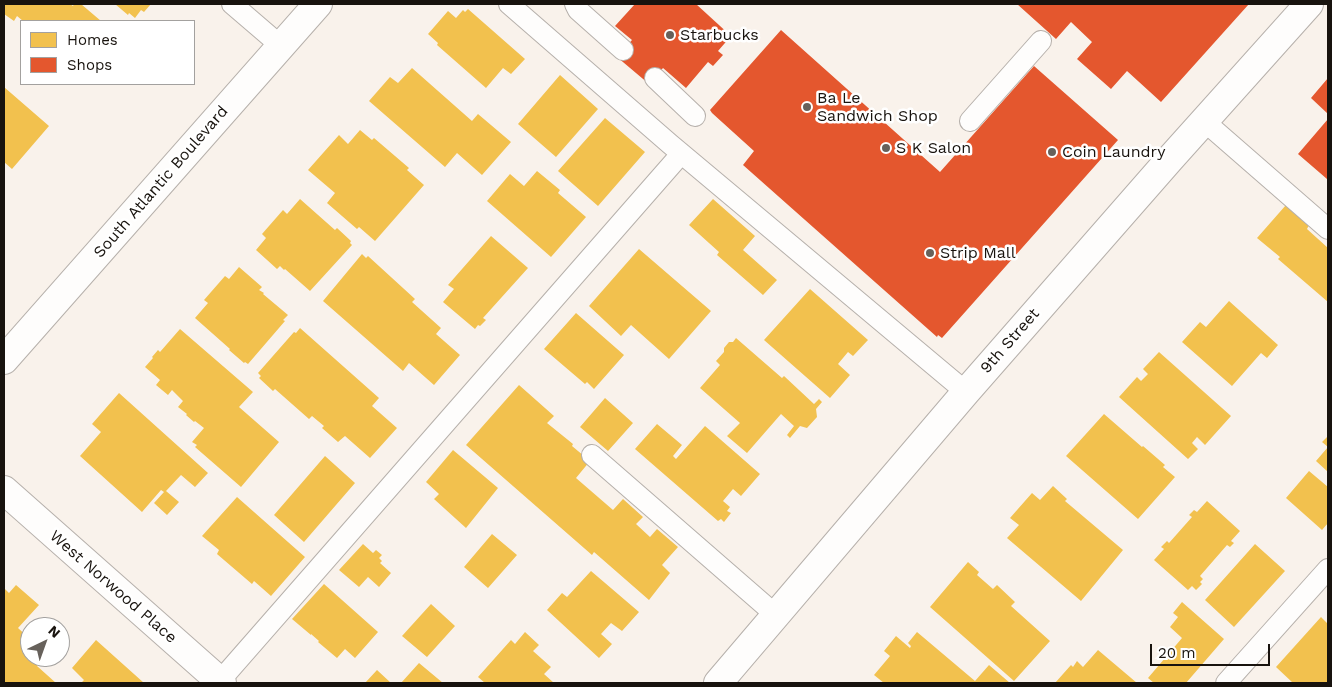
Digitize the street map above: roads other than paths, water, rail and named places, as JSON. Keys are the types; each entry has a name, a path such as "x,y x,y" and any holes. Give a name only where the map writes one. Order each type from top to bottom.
{"street":[{"name":"South Atlantic Boulevard","path":"4,360 318,4"},
{"name":"9th Street","path":"718,683 966,392 1309,4"},
{"name":"West Norwood Place","path":"4,490 220,683"}],"lane":[{"path":"232,4 281,46"},
{"path":"509,4 681,154 966,392"},
{"path":"575,4 578,10 623,50"},
{"path":"970,121 1041,41"},
{"path":"655,78 695,116"},
{"path":"1204,122 1328,229"},
{"path":"220,683 681,154"},
{"path":"592,456 777,616"},
{"path":"1226,683 1328,569"}],"place":[{"name":"Starbucks","path":"670,35"},
{"name":"Ba Le Sandwich Shop","path":"807,107"},
{"name":"S K Salon","path":"886,148"},
{"name":"Coin Laundry","path":"1052,152"},
{"name":"Strip Mall","path":"930,253"}]}
